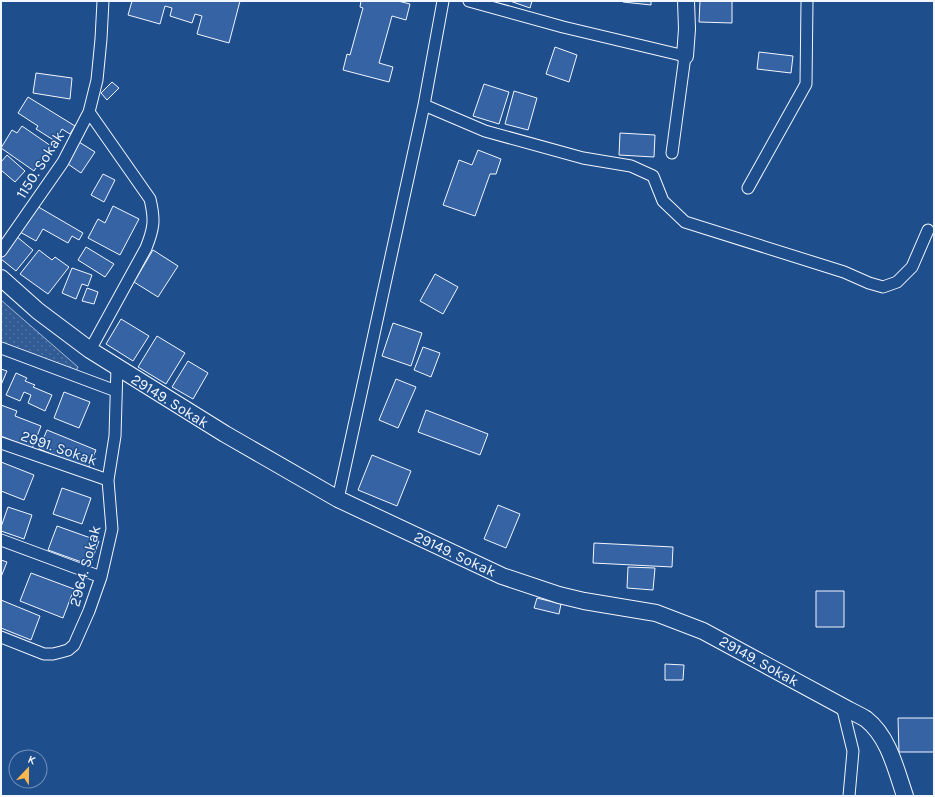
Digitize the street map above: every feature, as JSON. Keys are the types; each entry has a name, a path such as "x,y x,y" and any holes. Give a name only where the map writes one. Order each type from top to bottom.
{"street":[{"name":"1150. Sokak","path":"1,251 63,162 89,112 97,80 103,1"},
{"path":"338,498 424,106 443,1"},
{"path":"469,1 563,27 685,56"},
{"path":"672,153 685,56 687,29 686,1"},
{"path":"748,188 806,84 808,1"},
{"path":"424,106 485,131 583,158 631,166 653,176 663,201 685,222 844,272 869,283 883,287 897,282 912,267 928,230"},
{"path":"89,112 150,199 154,215 153,232 146,248 90,350"},
{"name":"29149. Sokak","path":"1,278 38,311 90,350 225,434 338,498 502,576 584,602 656,613 703,631 865,719 875,728 890,751 906,796"},
{"path":"1,348 116,391"},
{"name":"2964. Sokak","path":"1,637 44,654 53,654 68,650 74,645 90,611 101,577 112,528 108,480 115,436 117,367"},
{"name":"2991. Sokak","path":"1,443 108,480"},
{"path":"1,540 101,577"},
{"path":"842,706 853,751 849,796"}],"shaded area":[{"path":"1,300 78,367 76,371 1,342"}],"building":[{"path":"132,1 240,1 229,43 197,34 202,16 195,14 192,23 170,16 172,8 165,6 160,24 128,15"},
{"path":"361,1 398,1 410,4 406,20 392,16 379,63 393,67 389,82 343,70 347,54 350,55 363,8 360,7"},
{"path":"510,1 532,1 530,8"},
{"path":"651,1 651,5 623,2"},
{"path":"700,1 732,1 732,23 699,22"},
{"path":"555,47 577,55 569,82 546,74"},
{"path":"759,52 793,56 791,73 757,69"},
{"path":"36,73 72,78 70,99 33,93"},
{"path":"112,82 119,88 107,100 101,93"},
{"path":"484,84 509,92 499,124 473,116"},
{"path":"514,91 537,98 528,130 505,124"},
{"path":"28,97 75,126 70,134 62,129 55,141 36,129 38,126 18,113"},
{"path":"22,126 51,146 34,171 1,148 12,130 17,133"},
{"path":"620,133 655,135 654,157 619,155"},
{"path":"79,142 95,152 81,173 65,162"},
{"path":"478,150 501,159 496,174 490,174 475,216 443,205 459,160 472,165"},
{"path":"7,155 25,171 15,182 1,170 1,162"},
{"path":"103,174 115,180 104,202 91,195"},
{"path":"35,205 83,233 79,240 72,236 68,243 43,229 36,241 20,232"},
{"path":"113,206 139,219 120,255 88,238 98,219 105,223"},
{"path":"16,236 33,250 16,271 1,259 1,255"},
{"path":"86,247 114,264 105,277 78,260"},
{"path":"39,250 52,260 55,257 69,267 48,294 20,274"},
{"path":"153,250 178,266 158,297 134,282"},
{"path":"72,268 92,275 88,286 82,284 76,299 62,293"},
{"path":"435,274 458,287 443,314 420,301"},
{"path":"87,288 98,292 94,304 82,301"},
{"path":"121,319 149,336 133,361 106,344"},
{"path":"393,323 422,333 411,366 382,356"},
{"path":"157,336 185,353 166,384 138,367"},
{"path":"423,347 440,353 431,377 414,370"},
{"path":"188,361 208,373 193,399 172,387"},
{"path":"1,369 7,371 1,385"},
{"path":"16,373 27,378 25,381 35,385 33,387 52,395 45,411 28,403 31,395 24,392 20,401 6,395"},
{"path":"396,379 416,387 398,428 379,420"},
{"path":"64,392 90,402 79,428 54,418"},
{"path":"1,405 17,411 15,416 41,426 32,449 1,436"},
{"path":"426,410 488,434 480,455 418,432"},
{"path":"47,430 96,450 88,469 39,449"},
{"path":"372,455 411,471 397,506 358,490"},
{"path":"1,462 34,475 24,500 1,491"},
{"path":"62,488 91,498 82,524 53,514"},
{"path":"498,505 520,514 506,548 484,539"},
{"path":"8,507 32,515 24,539 1,531"},
{"path":"57,526 99,541 90,565 48,550"},
{"path":"594,543 673,547 672,567 593,563"},
{"path":"1,560 7,562 1,577"},
{"path":"628,567 655,568 653,590 627,588"},
{"path":"31,573 74,589 63,618 20,601"},
{"path":"816,591 844,591 844,627 816,627"},
{"path":"537,598 561,604 559,614 534,608"},
{"path":"1,600 40,616 31,640 1,628"},
{"path":"665,664 684,665 683,680 665,680"},
{"path":"898,718 934,718 934,752 899,752"}]}
